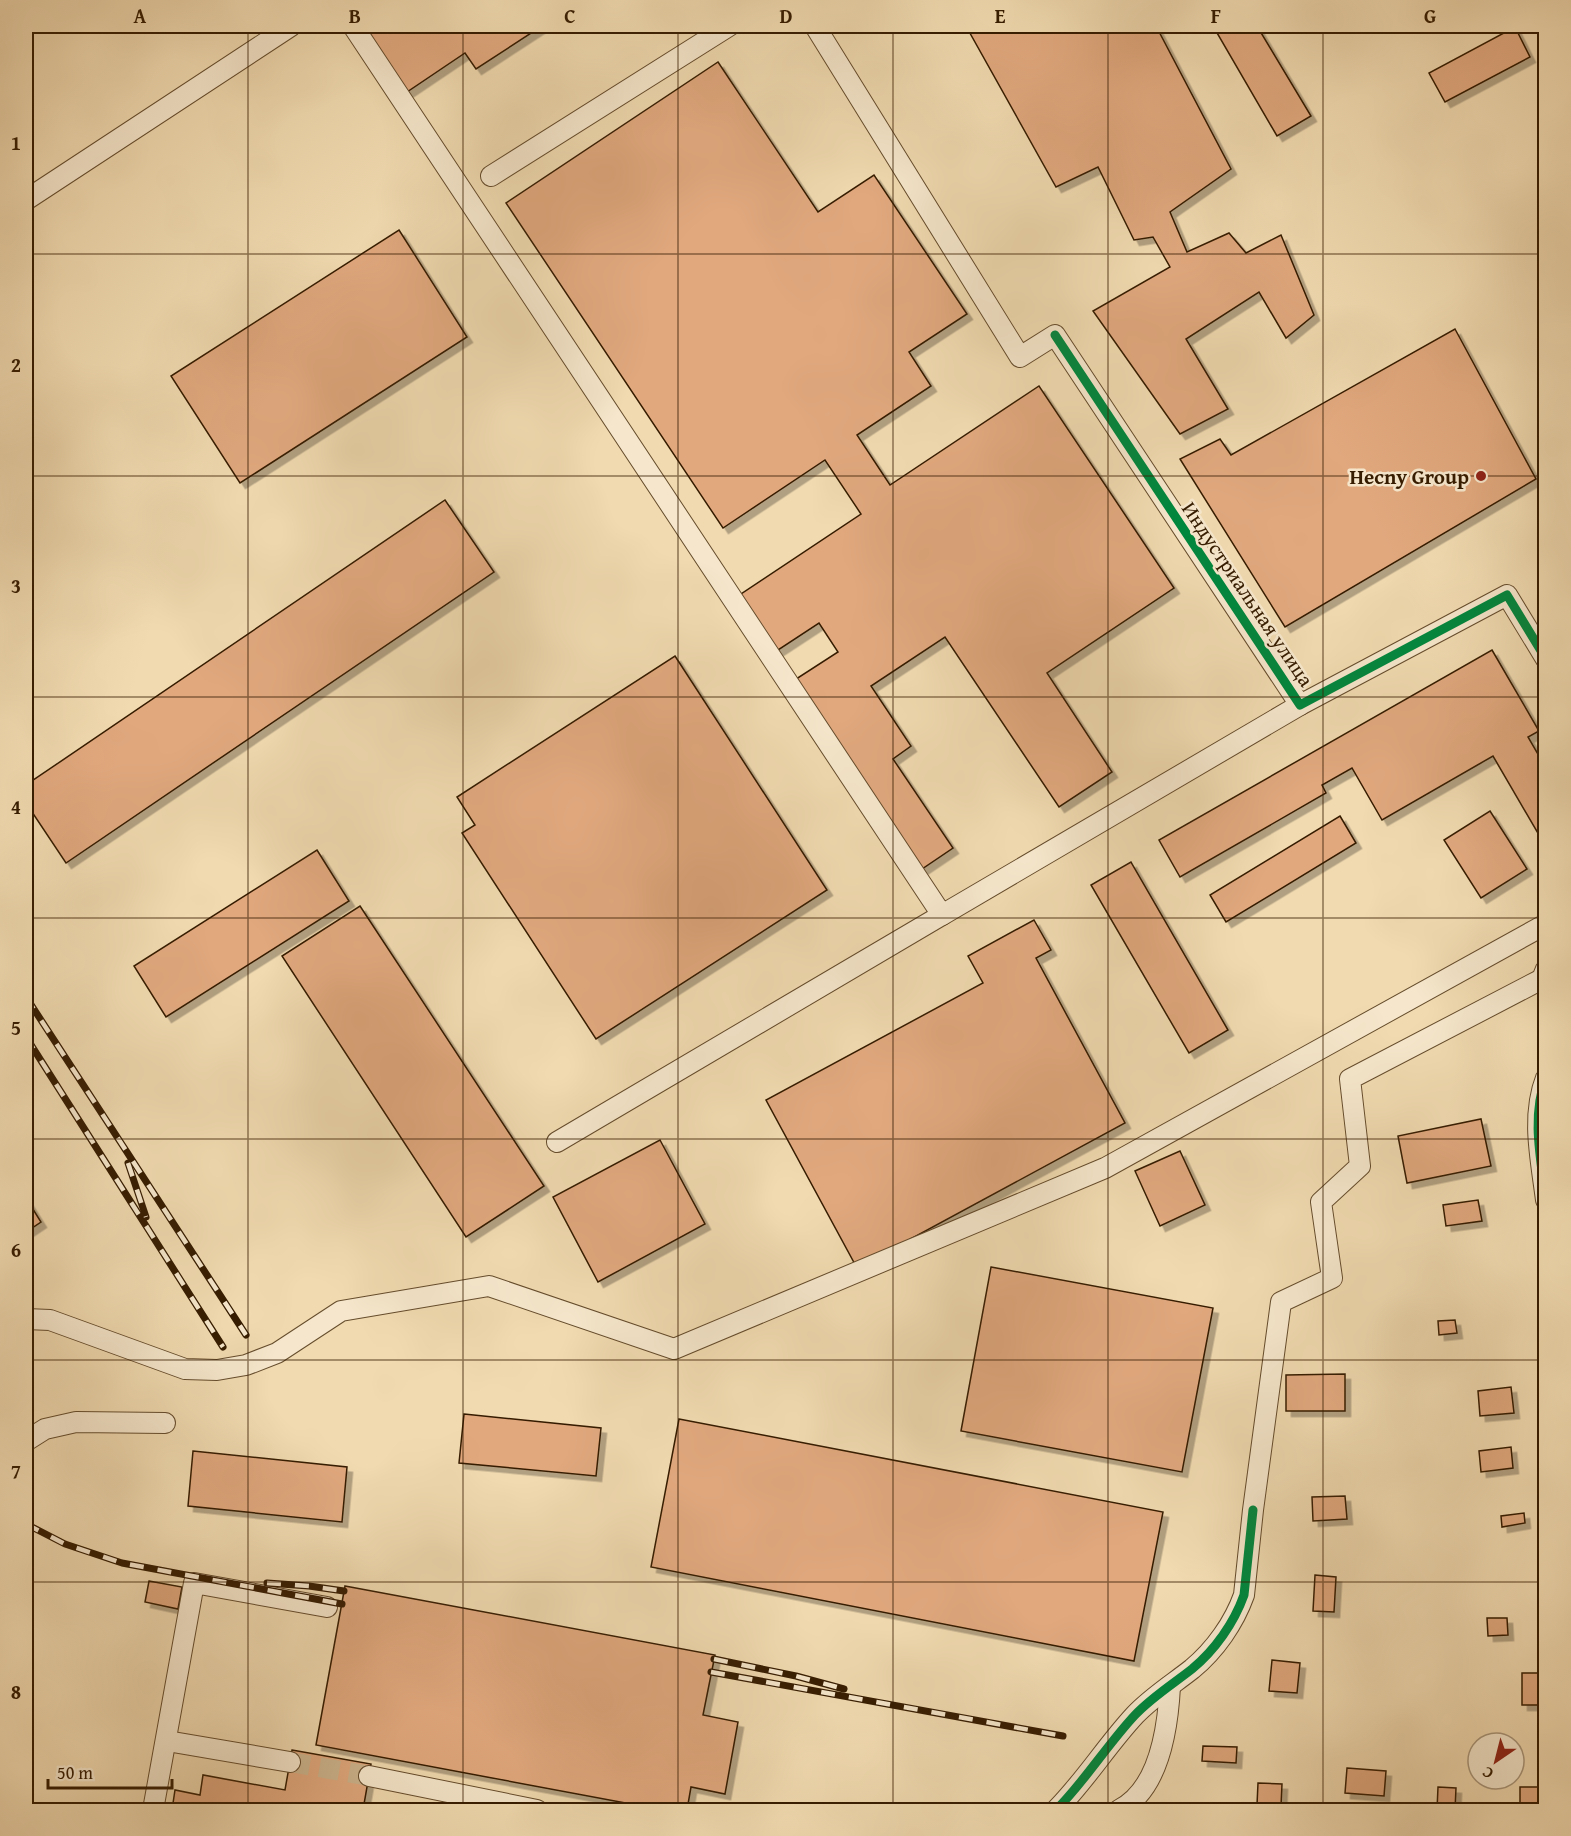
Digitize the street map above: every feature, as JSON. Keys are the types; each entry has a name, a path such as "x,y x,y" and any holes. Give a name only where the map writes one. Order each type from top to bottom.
{"street":[{"path":"26,200 291,26"},
{"path":"352,26 942,915"},
{"path":"491,176 729,26"},
{"name":"Индустриальная улица","path":"815,26 1020,357 1055,335 1300,705 1507,595 1545,659"},
{"path":"557,1142 1300,705"},
{"path":"26,1319 50,1320 185,1369 217,1370 246,1365 277,1353 341,1311 489,1286 674,1349 1105,1168 1545,924"},
{"path":"1056,1810 1073,1793 1134,1716 1205,1656 1227,1630 1240,1606 1244,1594 1281,1302 1332,1278 1321,1202 1360,1166 1350,1079 1542,979 1545,969"},
{"path":"1545,1077 1539,1112 1539,1149 1545,1200"},
{"path":"26,1441 45,1430 76,1422 165,1423"},
{"path":"153,1810 194,1583 327,1607"},
{"path":"1119,1810 1130,1805 1143,1789 1154,1767 1164,1742 1169,1716 1170,1686"},
{"path":"167,1741 290,1762"},
{"path":"369,1776 537,1810"}],"building":[{"path":"358,26 542,26 476,69 465,53 404,94"},
{"path":"966,26 1156,26 1231,169 1170,212 1187,252 1229,233 1246,253 1281,235 1314,315 1286,338 1259,292 1186,339 1228,409 1180,434 1093,311 1170,267 1153,237 1134,240 1098,167 1056,187"},
{"path":"1213,26 1257,26 1311,116 1277,136"},
{"path":"1515,27 1530,57 1445,102 1429,73"},
{"path":"718,62 818,212 874,175 967,314 909,352 931,386 857,435 890,485 1039,386 1174,588 1047,673 1112,772 1059,807 945,637 871,686 911,746 893,759 953,848 919,871 793,681 838,652 819,623 772,654 735,598 861,514 825,460 723,528 506,203"},
{"path":"399,230 467,337 240,483 171,376"},
{"path":"1455,329 1536,479 1285,627 1180,459 1220,439 1231,455"},
{"path":"445,500 494,572 66,863 26,803 26,785"},
{"path":"1492,650 1539,731 1528,737 1546,768 1546,847 1493,756 1382,820 1352,768 1322,785 1326,793 1180,877 1159,840"},
{"path":"675,656 827,890 596,1039 462,833 475,825 457,797"},
{"path":"1490,811 1527,869 1481,898 1444,840"},
{"path":"1340,816 1356,843 1226,922 1210,895"},
{"path":"317,850 349,901 166,1017 134,966"},
{"path":"1131,862 1228,1030 1189,1053 1091,885"},
{"path":"360,906 544,1186 466,1237 282,956"},
{"path":"1034,920 1051,950 1036,958 1125,1123 857,1268 766,1100 983,983 968,956"},
{"path":"1481,1119 1491,1166 1407,1183 1398,1136"},
{"path":"660,1140 705,1224 598,1282 553,1197"},
{"path":"1180,1151 1205,1205 1160,1226 1135,1171"},
{"path":"26,1198 41,1222 26,1232"},
{"path":"1478,1200 1482,1221 1446,1226 1443,1205"},
{"path":"991,1267 1213,1308 1182,1472 961,1431"},
{"path":"1455,1320 1457,1333 1439,1335 1438,1321"},
{"path":"1345,1374 1345,1411 1286,1411 1286,1375"},
{"path":"1511,1387 1514,1413 1480,1416 1478,1391"},
{"path":"464,1414 601,1428 596,1476 459,1463"},
{"path":"679,1419 1163,1512 1134,1661 651,1567"},
{"path":"1511,1447 1513,1468 1481,1472 1479,1451"},
{"path":"193,1451 347,1467 342,1522 188,1506"},
{"path":"1345,1496 1347,1519 1313,1521 1312,1497"},
{"path":"1524,1513 1525,1523 1502,1527 1501,1516"},
{"path":"1315,1575 1336,1577 1334,1612 1313,1611"},
{"path":"149,1581 182,1587 178,1609 145,1602"},
{"path":"345,1586 715,1655 703,1715 738,1722 725,1794 691,1787 687,1810 663,1810 316,1745"},
{"path":"1487,1618 1507,1618 1508,1635 1488,1636"},
{"path":"1272,1660 1300,1663 1297,1693 1269,1691"},
{"path":"1522,1673 1546,1673 1546,1705 1522,1705"},
{"path":"1203,1746 1237,1747 1236,1763 1202,1761"},
{"path":"292,1750 371,1764 363,1810 172,1810 175,1790 200,1795 203,1775 285,1790"},
{"path":"1347,1768 1386,1771 1384,1796 1345,1793"},
{"path":"1258,1783 1282,1784 1281,1806 1257,1805"},
{"path":"1438,1787 1456,1788 1455,1810 1437,1810"},
{"path":"1526,1787 1545,1787 1546,1810 1520,1810 1520,1791 1526,1791"}],"tunnel":[{"path":"290,1762 369,1776"}],"railway":[{"path":"26,997 246,1335"},
{"path":"26,1037 223,1347"},
{"path":"128,1163 146,1217"},
{"path":"26,1524 65,1544 122,1563 342,1604"},
{"path":"267,1583 344,1591"},
{"path":"714,1659 796,1676 844,1689"},
{"path":"711,1672 1063,1736"}],"cycle path":[{"path":"1055,335 1300,705 1507,595 1546,659"},
{"path":"1546,1078 1541,1093 1538,1123 1546,1200"},
{"path":"1056,1810 1135,1715 1155,1696 1200,1662 1223,1635 1244,1595 1253,1510"}],"place":[{"name":"Hecny Group","path":"1481,476"}]}
